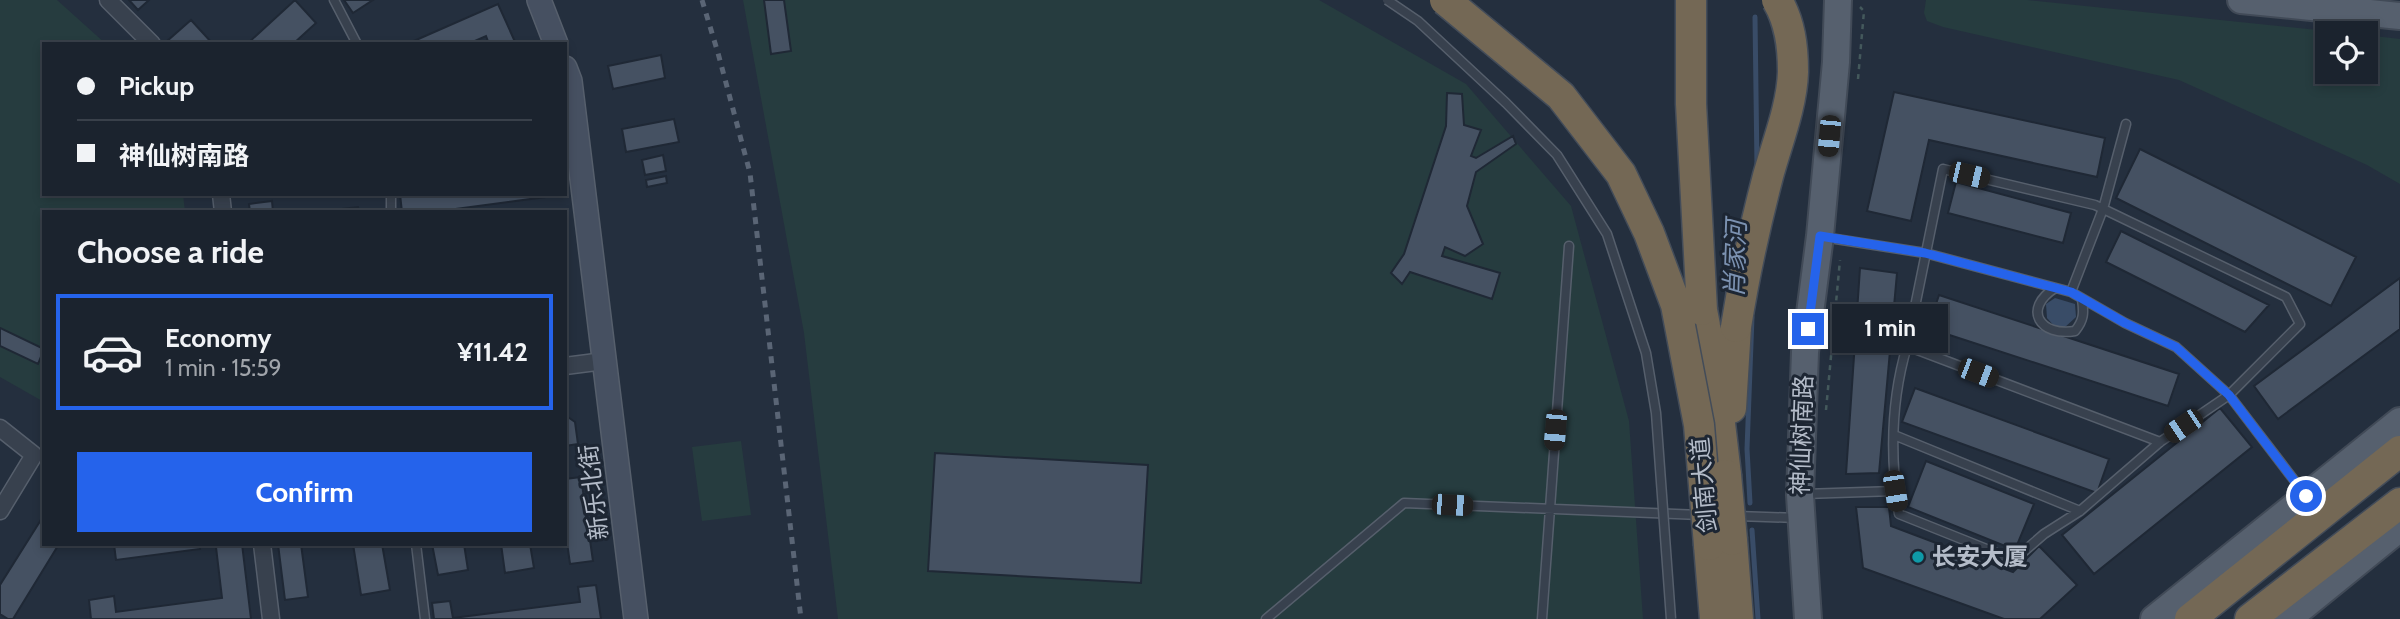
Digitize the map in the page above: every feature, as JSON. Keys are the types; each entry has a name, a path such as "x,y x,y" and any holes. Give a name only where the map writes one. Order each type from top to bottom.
{"highway":[{"path":"1445,0 1561,96 1621,174 1650,233 1676,305 1699,425"},
{"path":"1691,0 1691,104 1702,310 1699,425"},
{"path":"1726,475 1737,327 1745,268 1793,74 1791,36 1784,11 1777,0"},
{"path":"1702,310 1714,372 1738,619"},
{"name":"剑南大道","path":"1699,425 1715,619"},
{"path":"2190,619 2400,450"},
{"path":"2250,619 2400,503"}],"main road":[{"path":"2241,0 2400,16"},
{"name":"神仙树南路","path":"1808,619 1800,506 1805,352 1831,238 1836,62 1848,3"},
{"path":"2154,619 2400,421"},
{"path":"2288,619 2400,528"}],"street":[{"path":"108,0 150,42"},
{"path":"539,0 555,42"},
{"name":"新乐北街","path":"567,73 636,619"},
{"path":"567,366 604,361"},
{"path":"0,428 39,454 0,511"},
{"path":"262,546 271,619"}],"lane":[{"path":"334,0 356,42"},
{"path":"1387,0 1418,21 1557,155 1607,234 1646,353 1656,413 1671,619"},
{"path":"2071,292 2103,209 2126,124"},
{"path":"1944,169 2095,205 2286,297 2300,324 2229,395 2160,442 2080,511 2044,534 2014,560 1899,514 1895,491 1894,435 1899,371 1907,346 1925,253 1944,169"},
{"path":"1831,238 1925,253 2071,292 2176,347 2229,395 2306,496"},
{"path":"1542,619 1569,246"},
{"path":"2055,288 2044,295 2037,309 2044,326 2060,334 2075,331 2081,324 2085,314 2082,299"},
{"path":"1907,346 2160,442"},
{"path":"1894,435 2080,511"},
{"path":"1266,619 1404,503 1548,509 1800,506 1895,491"},
{"path":"416,546 425,619"}],"path":[{"path":"1848,3 1864,11 1858,78"},
{"path":"1825,419 1831,238"}],"green space":[{"path":"0,0 57,0 104,42 42,42 42,196 183,196 185,210 42,210 42,401 0,377"},
{"path":"743,0 1319,0 1466,84 1571,206 1629,421 1643,619 838,619 804,333"},
{"path":"1926,0 2027,0 2315,30 2315,84 2378,84 2378,36 2400,39 2400,184 2367,165 2179,80 1943,27 1927,21 1924,13"},
{"path":"741,441 751,515 702,521 692,447"}],"water":[{"path":"2055,298 2075,304 2076,317 2064,328 2056,328 2047,318 2046,304"}],"building":[{"path":"129,0 149,0 138,10"},
{"path":"295,0 316,23 295,42 249,42"},
{"path":"344,0 373,0 353,13"},
{"path":"764,0 784,0 791,51 771,54"},
{"path":"498,4 515,42 488,42 486,36 472,42 412,42"},
{"path":"191,20 211,42 166,42"},
{"path":"661,55 665,78 613,89 608,66"},
{"path":"1894,92 2105,138 2097,177 1929,140 1911,221 1867,211"},
{"path":"1447,93 1462,94 1464,125 1481,130 1471,156 1476,158 1513,136 1516,144 1476,172 1467,206 1483,244 1465,256 1445,247 1442,256 1500,273 1492,299 1410,272 1402,284 1391,273 1404,254 1446,126"},
{"path":"674,119 679,142 626,152 622,129"},
{"path":"2140,149 2356,257 2331,306 2116,198"},
{"path":"663,155 666,171 645,175 642,160"},
{"path":"666,176 667,183 647,187 646,180"},
{"path":"1956,182 2071,213 2063,243 1948,213"},
{"path":"400,196 545,196 448,210 402,210"},
{"path":"272,201 273,210 250,210 249,204"},
{"path":"358,207 359,210 332,210"},
{"path":"2121,231 2269,305 2245,332 2106,262"},
{"path":"1860,268 1897,273 1879,473 1846,474"},
{"path":"2400,278 2400,329 2278,419 2254,386"},
{"path":"1939,295 2179,374 2168,406 1928,328"},
{"path":"0,328 42,348 42,354 38,364 0,346"},
{"path":"1915,388 2109,459 2097,493 1902,422"},
{"path":"2220,408 2252,447 2094,574 2062,535"},
{"path":"567,416 575,422 578,444 567,446"},
{"path":"935,453 1148,465 1141,583 928,571"},
{"path":"1926,461 2034,504 2015,550 1908,507"},
{"path":"581,477 593,561 570,564 567,542 567,479"},
{"name":"长安大厦","path":"1856,507 1889,507 1891,526 2013,572 2039,546 2077,585 2040,619 2004,619 1863,568"},
{"path":"42,518 42,546 58,546 13,619 0,614 0,585"},
{"path":"114,546 199,546 200,549 116,560"},
{"path":"242,546 251,619 91,619 89,600 114,596 116,612 222,598 216,547"},
{"path":"278,546 301,546 308,597 285,600"},
{"path":"353,546 382,546 390,590 361,595"},
{"path":"432,546 464,546 468,570 438,575"},
{"path":"501,546 530,546 534,568 505,573"},
{"path":"596,585 601,619 434,619 432,603 450,601 453,618 580,602 578,587"}],"waterway":[{"name":"肖家河","path":"1755,17 1757,168"},
{"name":"肖家河","path":"1750,503 1747,449 1752,317"},
{"name":"肖家河","path":"1752,530 1758,619"}],"railway":[{"path":"702,0 750,173 801,619"}],"place":[{"name":"长安大厦","path":"1918,557"}],"route":[{"path":"1808,329 1820,236 1925,253 2071,292 2125,323 2176,347 2229,395 2306,496"}]}
